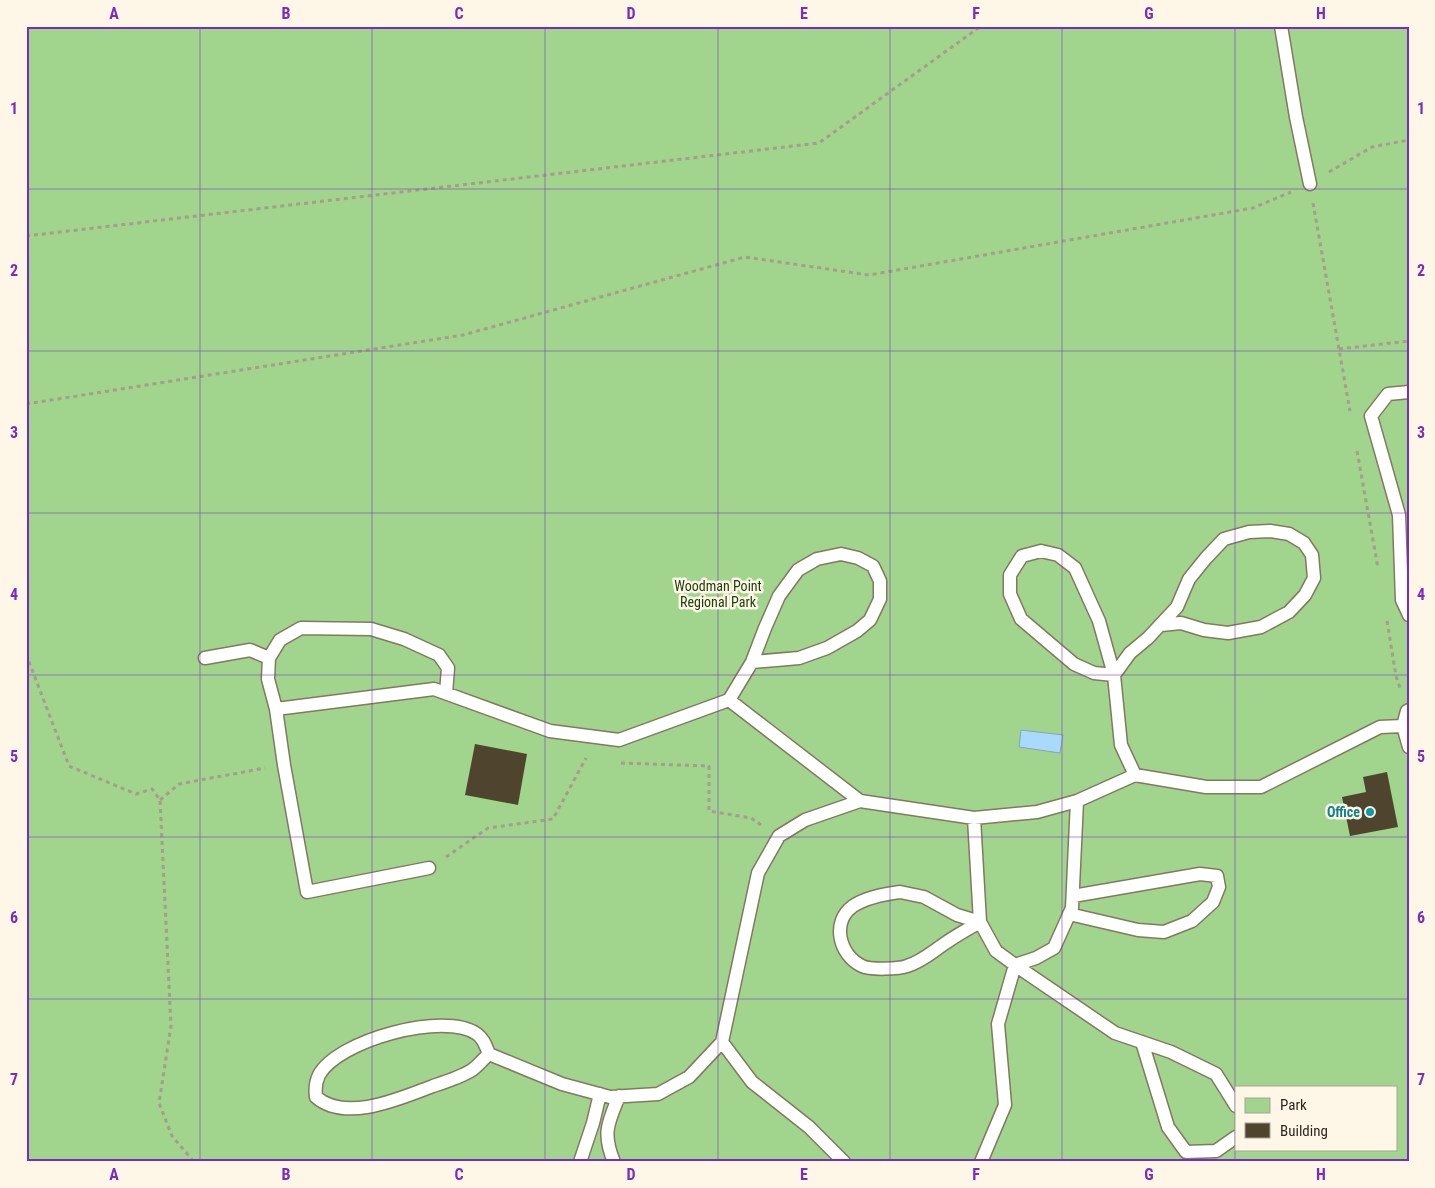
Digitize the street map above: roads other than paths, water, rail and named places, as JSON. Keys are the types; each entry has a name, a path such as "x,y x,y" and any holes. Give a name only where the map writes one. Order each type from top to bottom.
{"lane":[{"path":"1281,26 1296,117 1310,184"},
{"path":"1409,392 1388,394 1371,416 1398,515 1402,600 1409,615"},
{"path":"1114,675 1130,653 1148,638 1177,608 1189,579 1224,540 1248,532 1289,534 1304,543 1312,555 1314,578 1305,595 1289,612 1261,626 1228,633 1204,630 1181,624 1161,625"},
{"path":"1114,675 1094,673 1074,664 1021,619 1010,594 1010,575 1022,556 1040,551 1058,555 1075,568 1100,621 1114,675 1121,745 1135,775"},
{"path":"276,709 434,689 550,731 619,740 728,700 752,662 764,628 780,596 798,570 818,559 841,554 858,558 873,566 880,581 880,599 870,620 857,631 827,648 799,658 752,662"},
{"path":"429,868 307,892 276,709 268,679 269,658 280,640 301,628 372,629 404,639 439,655 448,668 446,693"},
{"path":"205,658 250,650 269,658"},
{"path":"728,700 860,801"},
{"path":"1409,710 1407,711 1403,726 1409,747"},
{"path":"488,1054 562,1084 610,1097 658,1094 689,1077 722,1042 758,873 778,836 805,820 860,801 974,818 1037,812 1077,801 1135,775 1206,787 1261,787 1380,727 1403,726"},
{"path":"1014,965 1036,958 1054,948 1072,908 1077,801"},
{"path":"974,818 980,922 996,951 1115,1033 1171,1052 1216,1074 1235,1104"},
{"path":"1069,914 1130,928 1164,932 1192,921 1213,902 1219,887 1218,876 1200,874 1073,896"},
{"path":"900,892 924,897 957,915 980,922 945,943 926,958 906,966 863,967 847,956 840,937 841,920 852,907 878,895 900,892"},
{"path":"981,1162 1005,1105 998,1024 1014,965"},
{"path":"446,1026 465,1028 478,1035 485,1044 488,1054 472,1070 390,1102 342,1108 324,1104 316,1097 315,1086 320,1074 332,1060 358,1045 390,1033 446,1026"},
{"path":"722,1042 752,1082 809,1127 844,1162"},
{"path":"1142,1042 1168,1127 1186,1152 1216,1151 1235,1138"},
{"path":"580,1162 593,1124 600,1094"},
{"path":"614,1162 606,1135 620,1096"}],"water":[{"path":"1021,730 1063,735 1060,753 1019,747"}],"place":[{"name":"Office","path":"1370,812"}],"park label":[{"name":"Woodman Point Regional Park","path":"718,594"}]}
